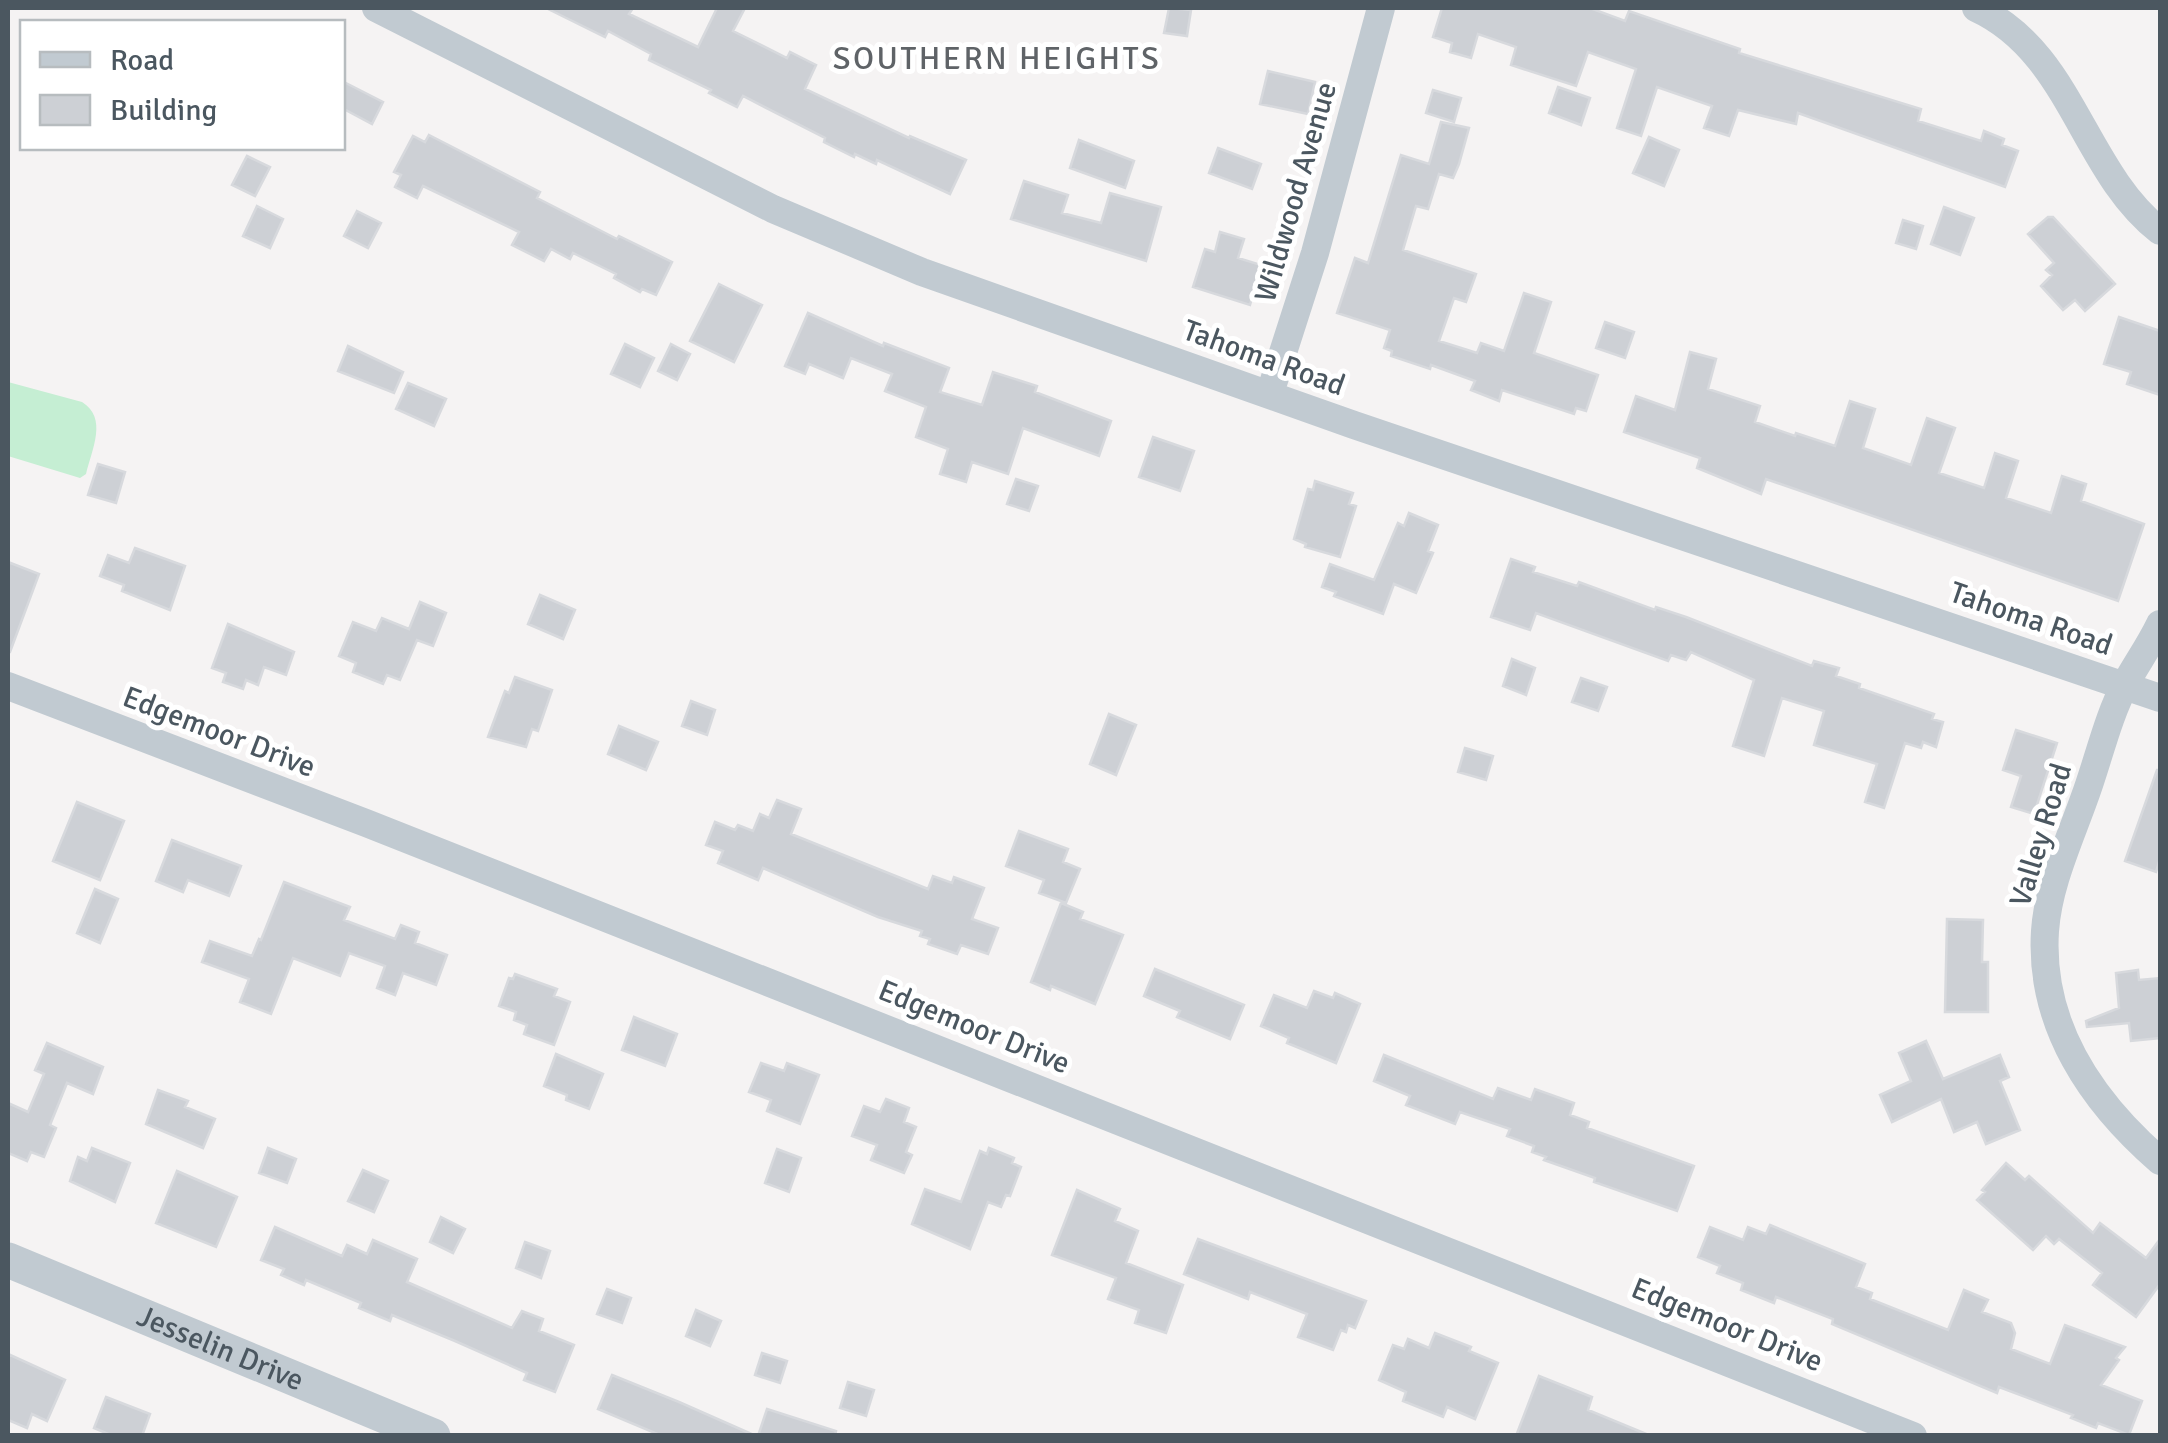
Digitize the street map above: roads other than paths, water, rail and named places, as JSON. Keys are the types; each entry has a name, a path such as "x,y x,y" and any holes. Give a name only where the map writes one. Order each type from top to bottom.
{"street":[{"name":"Tahoma Road","path":"376,8 773,208 922,272 1354,424 2160,698"},
{"name":"Wildwood Avenue","path":"1270,393 1315,253 1381,8"},
{"path":"1976,8 2007,26 2050,71 2116,182 2133,206 2160,231"},
{"name":"Valley Road","path":"2160,624 2124,685 2050,903 2045,932 2047,979 2057,1022 2088,1085 2133,1137 2160,1161"},
{"name":"Edgemoor Drive","path":"8,686 366,822 1914,1436"},
{"name":"Jesselin Drive","path":"8,1260 432,1436"}],"district":[{"name":"SOUTHERN HEIGHTS","path":"997,58"}]}
